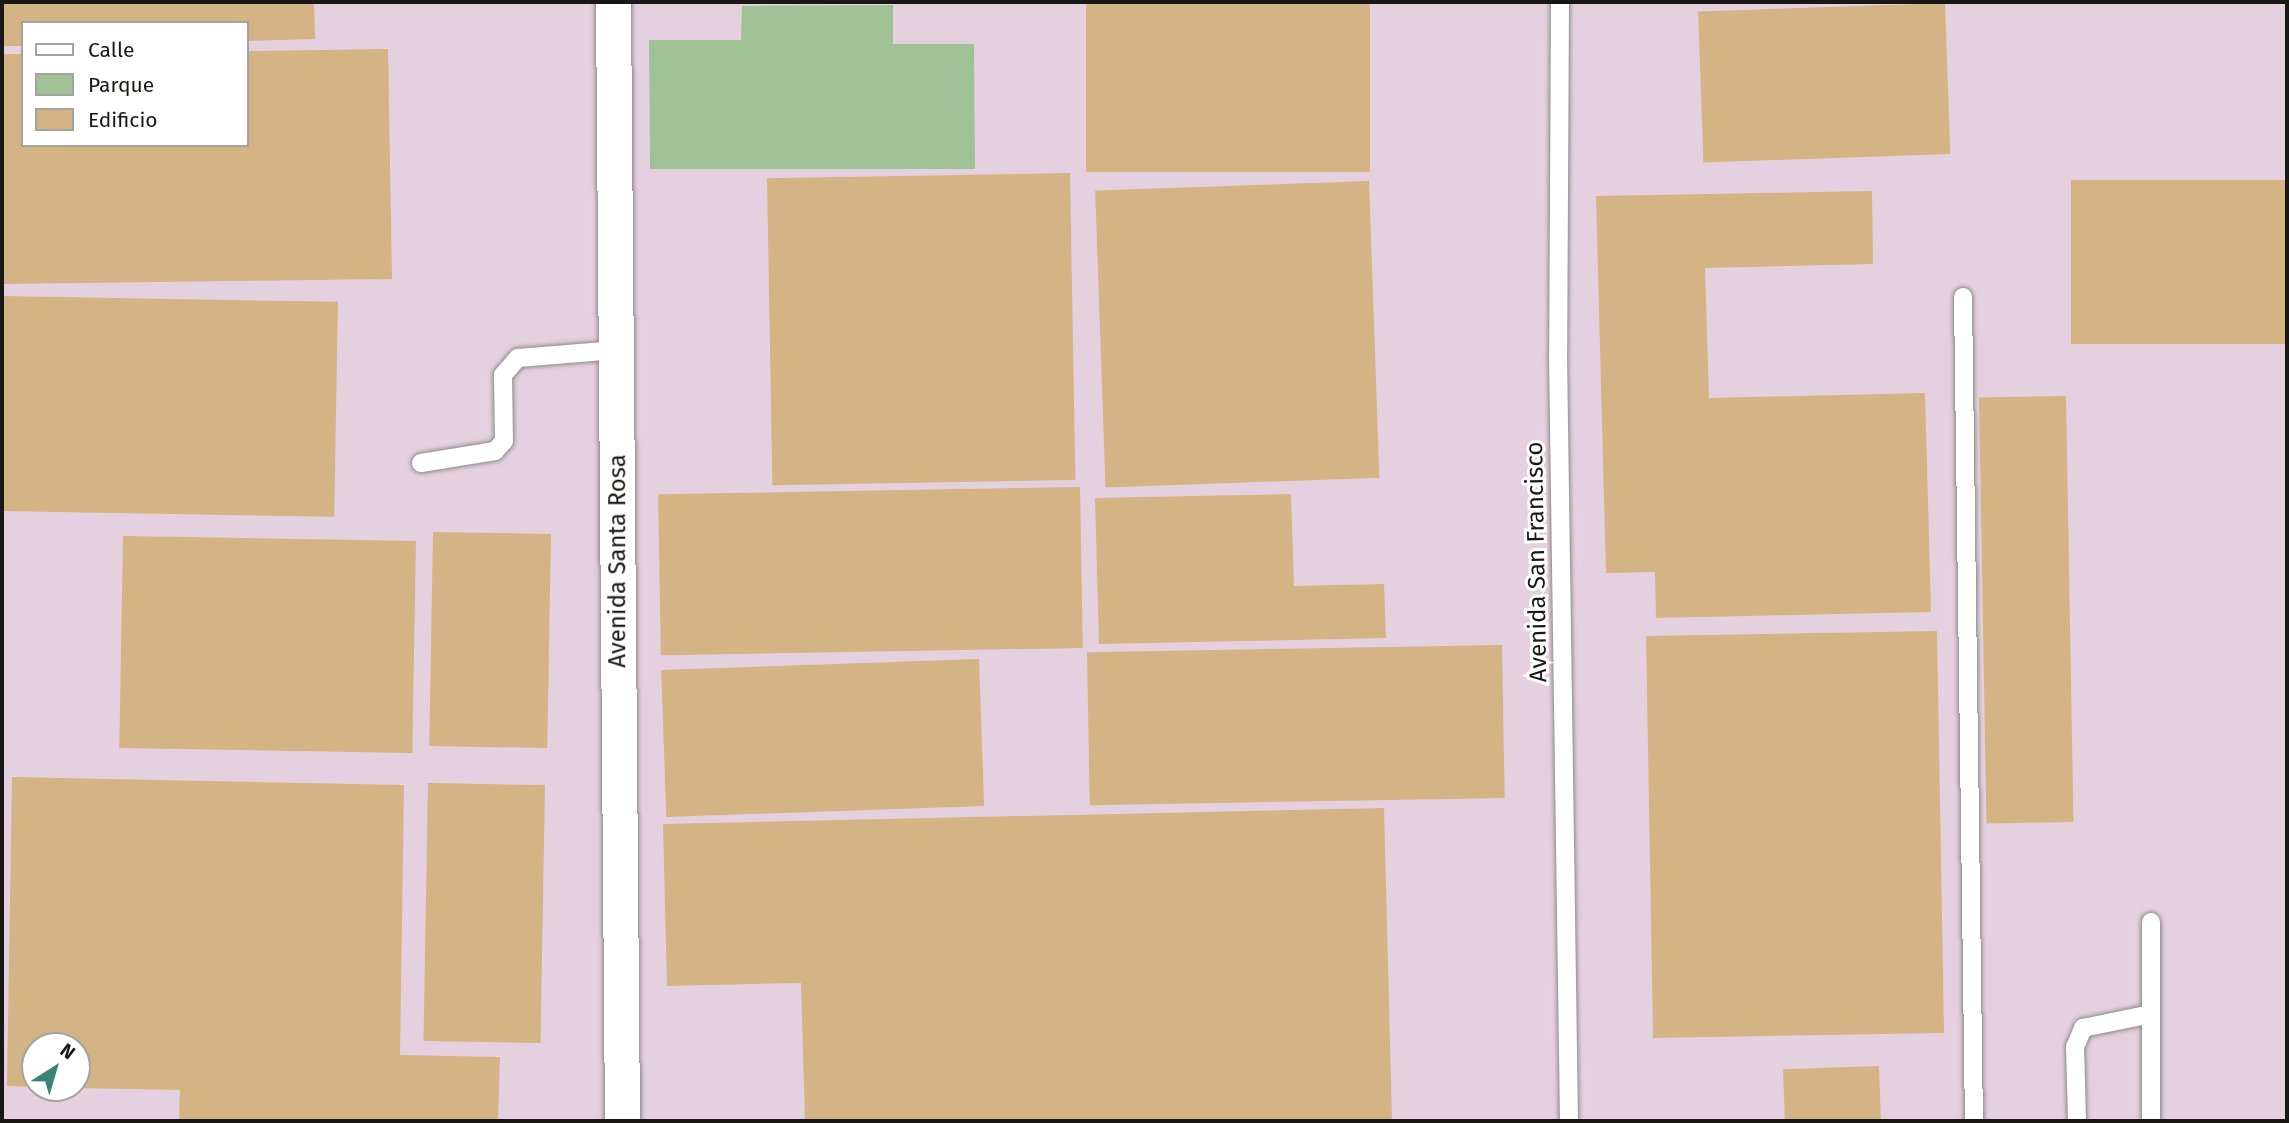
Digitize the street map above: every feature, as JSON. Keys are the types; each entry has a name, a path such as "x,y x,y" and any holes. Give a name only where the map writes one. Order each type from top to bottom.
{"street":[{"name":"Avenida Santa Rosa","path":"613,2 622,1121"}],"lane":[{"name":"Avenida San Francisco","path":"1560,2 1558,354 1569,1121"},
{"path":"1963,298 1974,1121"},
{"path":"421,463 495,451 504,441 503,376 518,358 617,350"},
{"path":"2151,922 2151,1121"},
{"path":"2077,1121 2075,1047 2083,1028 2151,1014"}],"shaded area":[{"path":"2,2 2287,2 2287,1121 2,1121"}],"green space":[{"path":"893,5 893,44 974,44 975,169 650,169 649,40 741,40 742,6"}],"building":[{"path":"2,2 314,2 315,39 248,41 248,21 21,21 21,46 2,46"},
{"path":"1086,2 1370,2 1370,172 1086,172"},
{"path":"1945,3 1950,154 1703,163 1698,12"},
{"path":"388,49 392,279 2,284 2,54 21,54 21,147 248,147 248,51"},
{"path":"1070,173 1075,480 772,485 767,178"},
{"path":"2071,180 2287,180 2287,344 2071,344"},
{"path":"1369,181 1379,478 1106,487 1095,191"},
{"path":"1872,191 1873,264 1705,268 1709,398 1925,393 1931,612 1656,618 1655,572 1606,573 1596,196"},
{"path":"2,296 338,302 334,517 2,511"},
{"path":"2066,396 2073,822 1986,823 1979,398"},
{"path":"1080,487 1083,648 661,655 658,494"},
{"path":"1291,494 1294,586 1384,584 1386,638 1099,644 1095,498"},
{"path":"433,532 551,534 547,748 429,746"},
{"path":"123,536 416,541 412,753 119,748"},
{"path":"1937,631 1944,1033 1653,1038 1646,636"},
{"path":"1502,645 1505,798 1090,805 1087,652"},
{"path":"979,659 984,806 666,817 661,670"},
{"path":"12,777 404,785 400,1055 500,1057 498,1121 179,1121 180,1090 91,1088 91,1032 21,1032 21,1086 7,1086"},
{"path":"428,783 545,785 540,1043 423,1041"},
{"path":"1384,808 1392,1121 805,1121 801,983 667,986 663,824"},
{"path":"1879,1066 1881,1121 1785,1121 1783,1069"}]}
